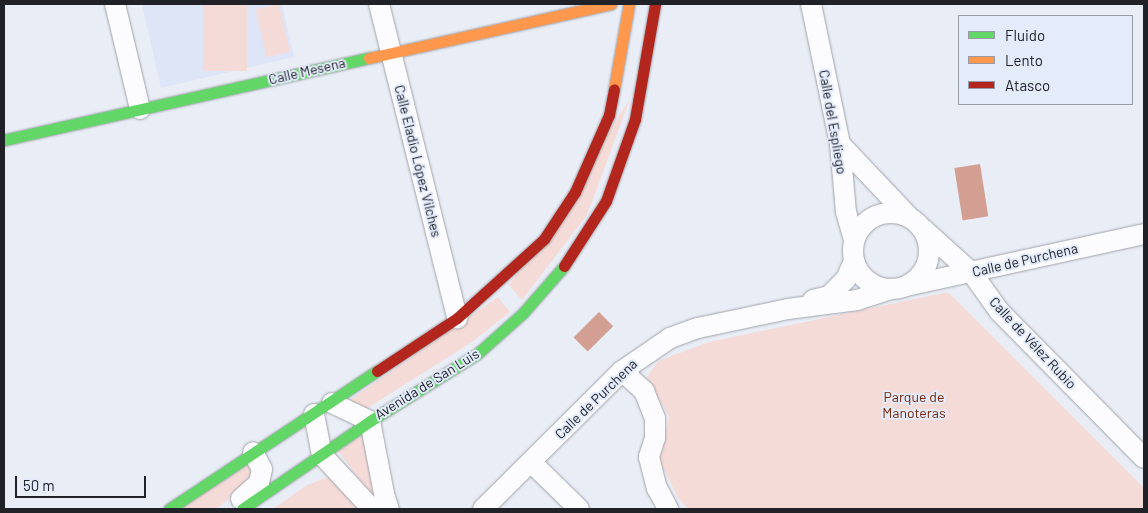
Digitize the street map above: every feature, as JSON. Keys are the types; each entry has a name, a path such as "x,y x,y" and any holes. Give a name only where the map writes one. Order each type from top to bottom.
{"street":[{"path":"116,4 140,109"},
{"name":"Calle Eladio López Vilches","path":"379,4 458,318"},
{"name":"Calle Mesena","path":"4,140 611,4"},
{"path":"169,509 458,318 544,239 575,192 609,115 629,4"},
{"name":"Avenida de San Luis","path":"242,509 370,420 477,354 523,313 572,257 606,202 635,119 655,4"},
{"name":"Calle del Espliego","path":"811,4 840,144 846,212 854,240"},
{"name":"Calle de Vélez Rubio","path":"840,144 915,223 972,273 999,310 1144,458"},
{"path":"892,212 915,223 929,248 926,267 898,287 868,281 854,261 854,240 862,226 876,216 892,212"},
{"name":"Calle de Purchena","path":"483,509 622,371 670,338 698,328 788,309 857,300 898,287 972,273 1144,234"},
{"name":"Calle de Purchena","path":"788,309 829,296 846,279 854,261"},
{"path":"622,371 644,391 655,418 655,438 650,457 657,488 668,509"},
{"path":"332,403 370,420 384,494 389,509"},
{"path":"314,414 322,455 372,509"},
{"path":"230,509 259,483 262,469 253,452"},
{"path":"531,462 575,508"}],"shaded area":[{"path":"142,4 282,4 294,57 161,88"},
{"path":"980,164 988,216 963,220 954,168"},
{"path":"599,312 613,326 588,352 574,337"}],"green space":[{"path":"203,4 247,4 247,71 203,71"},
{"path":"279,4 290,52 267,57 256,9"},
{"path":"630,99 587,215 522,300 509,285"},
{"name":"Parque de Manoteras","path":"948,292 1144,488 1144,509 689,509 678,498 659,459 669,417 647,377 658,361 709,342"},
{"path":"498,297 510,312 472,342 366,409 347,402"},
{"path":"363,435 380,506 338,451"},
{"path":"254,461 249,483 216,509 180,509"},
{"path":"331,476 362,509 273,509 307,485"}],"traffic: fast":[{"path":"4,140 369,58"},
{"path":"242,509 370,421 477,354 523,313 564,266"},
{"path":"169,509 377,371"}],"traffic: slow":[{"path":"369,58 611,4"},
{"path":"614,89 629,4"}],"traffic: jam":[{"path":"564,266 606,201 635,119 655,4"},
{"path":"377,371 457,318 544,239 575,192 609,115 614,89"}]}
